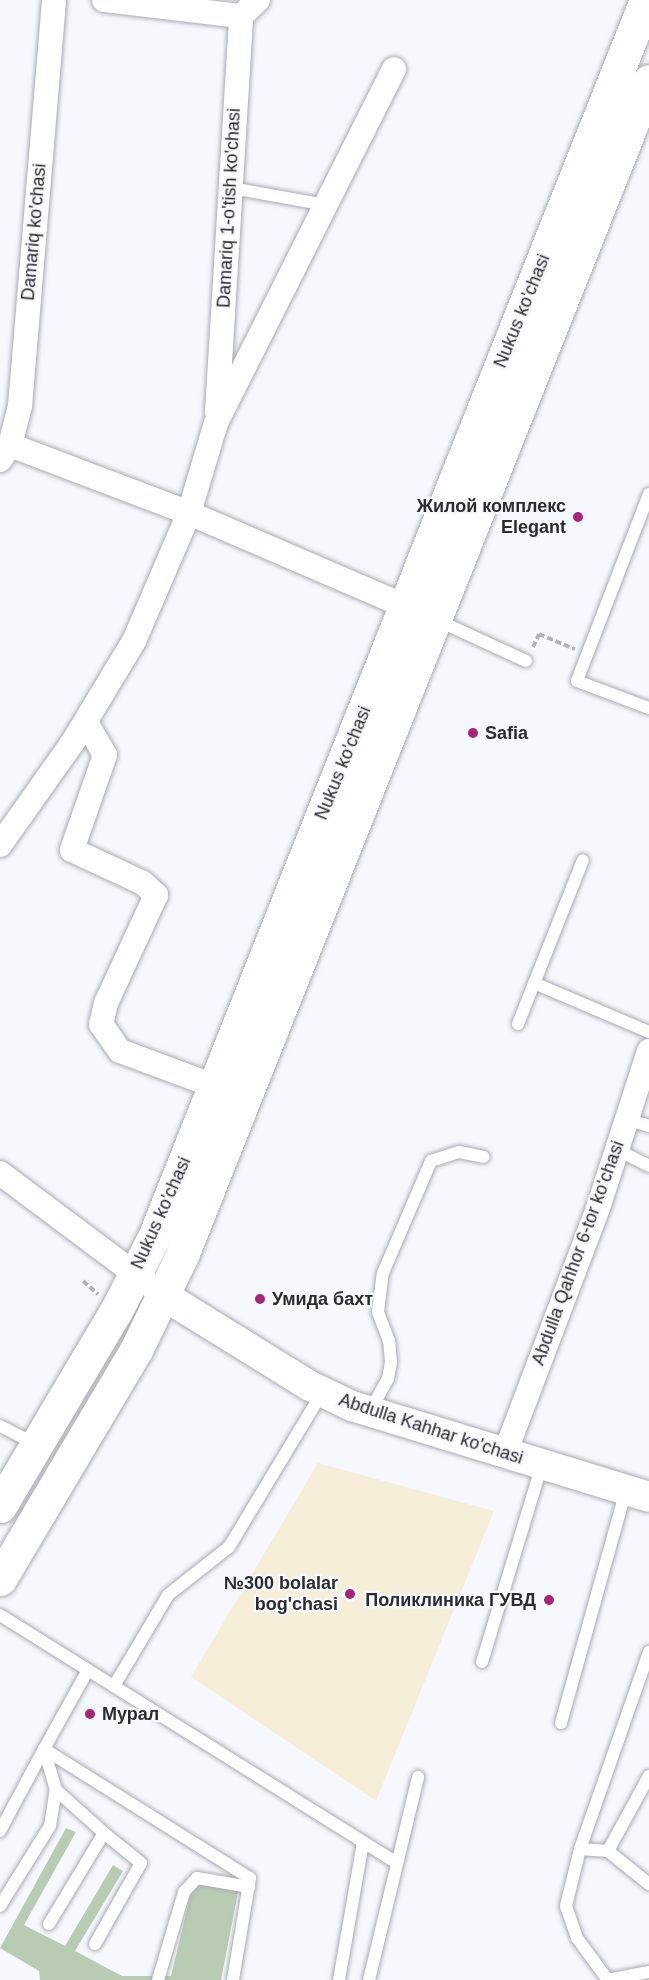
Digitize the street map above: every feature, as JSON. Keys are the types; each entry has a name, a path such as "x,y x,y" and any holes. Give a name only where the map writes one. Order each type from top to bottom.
{"main road":[{"name":"Nukus ko'chasi","path":"0,1506 134,1274 154,1235 646,0"},
{"name":"Nukus ko'chasi","path":"0,1579 136,1350 163,1294 436,619 649,81"}],"street":[{"name":"Damariq ko'chasi","path":"5,452 20,406 54,0"},
{"path":"104,0 249,8"},
{"name":"Damariq 1-o'tish ko'chasi","path":"216,423 231,188 249,8"},
{"name":"Damariq 1-o'tish ko'chasi","path":"0,844 86,722 134,641 189,513 216,423 394,69"},
{"path":"5,452 189,513 405,606"},
{"path":"86,722 105,755 72,850 142,883 156,895 106,1003 101,1024 120,1051 214,1086"},
{"name":"Abdulla Qahhor 6-tor koʻchasi","path":"506,1454 599,1206 625,1119 649,1051"},
{"name":"Abdulla Kahhar ko'chasi","path":"0,1173 163,1294 322,1393 369,1411 638,1494"}],"lane":[{"path":"231,188 326,205"},
{"path":"649,494 577,681 649,708"},
{"path":"436,619 526,661"},
{"path":"518,1024 583,860"},
{"path":"534,983 649,1032"},
{"path":"625,1119 649,1126"},
{"path":"616,1149 649,1166"},
{"path":"369,1411 388,1378 391,1362 389,1341 378,1312 383,1273 431,1161 459,1152 484,1158"},
{"path":"114,1686 168,1595 187,1576 229,1547 322,1393"},
{"path":"0,1426 36,1445"},
{"path":"482,1662 542,1465"},
{"path":"561,1723 638,1494"},
{"path":"0,1615 395,1862"},
{"path":"649,1652 580,1849 566,1906 577,1938 608,1980 649,1972"},
{"path":"0,1830 88,1670"},
{"path":"0,1906 50,1826 56,1790 44,1749"},
{"path":"44,1749 250,1878 233,1980"},
{"path":"608,1851 649,1776"},
{"path":"369,1980 395,1862 418,1777"},
{"path":"56,1790 141,1863 95,1944"},
{"path":"49,1924 104,1833"},
{"path":"339,1980 363,1842"},
{"path":"580,1849 608,1851 649,1884"},
{"path":"158,1980 184,1892 197,1878 249,1887"}],"path":[{"path":"526,661 539,634 586,653"},
{"path":"83,1281 99,1294"}],"shaded area":[{"name":"№300 bolalar bog'chasi","path":"318,1463 494,1511 376,1801 191,1677"}],"green space":[{"path":"66,1828 76,1832 24,1925 65,1946 113,1865 123,1871 75,1951 122,1976 171,1976 194,1880 239,1887 221,1980 40,1980 39,1971 0,1948"}],"place":[{"name":"Жилой комплекс Elegant","path":"578,517"},
{"name":"Safia","path":"473,733"},
{"name":"Умида бахт","path":"260,1299"},
{"name":"№300 bolalar bog'chasi","path":"350,1594"},
{"name":"Поликлиника ГУВД","path":"549,1600"},
{"name":"Мурал","path":"90,1714"}]}
